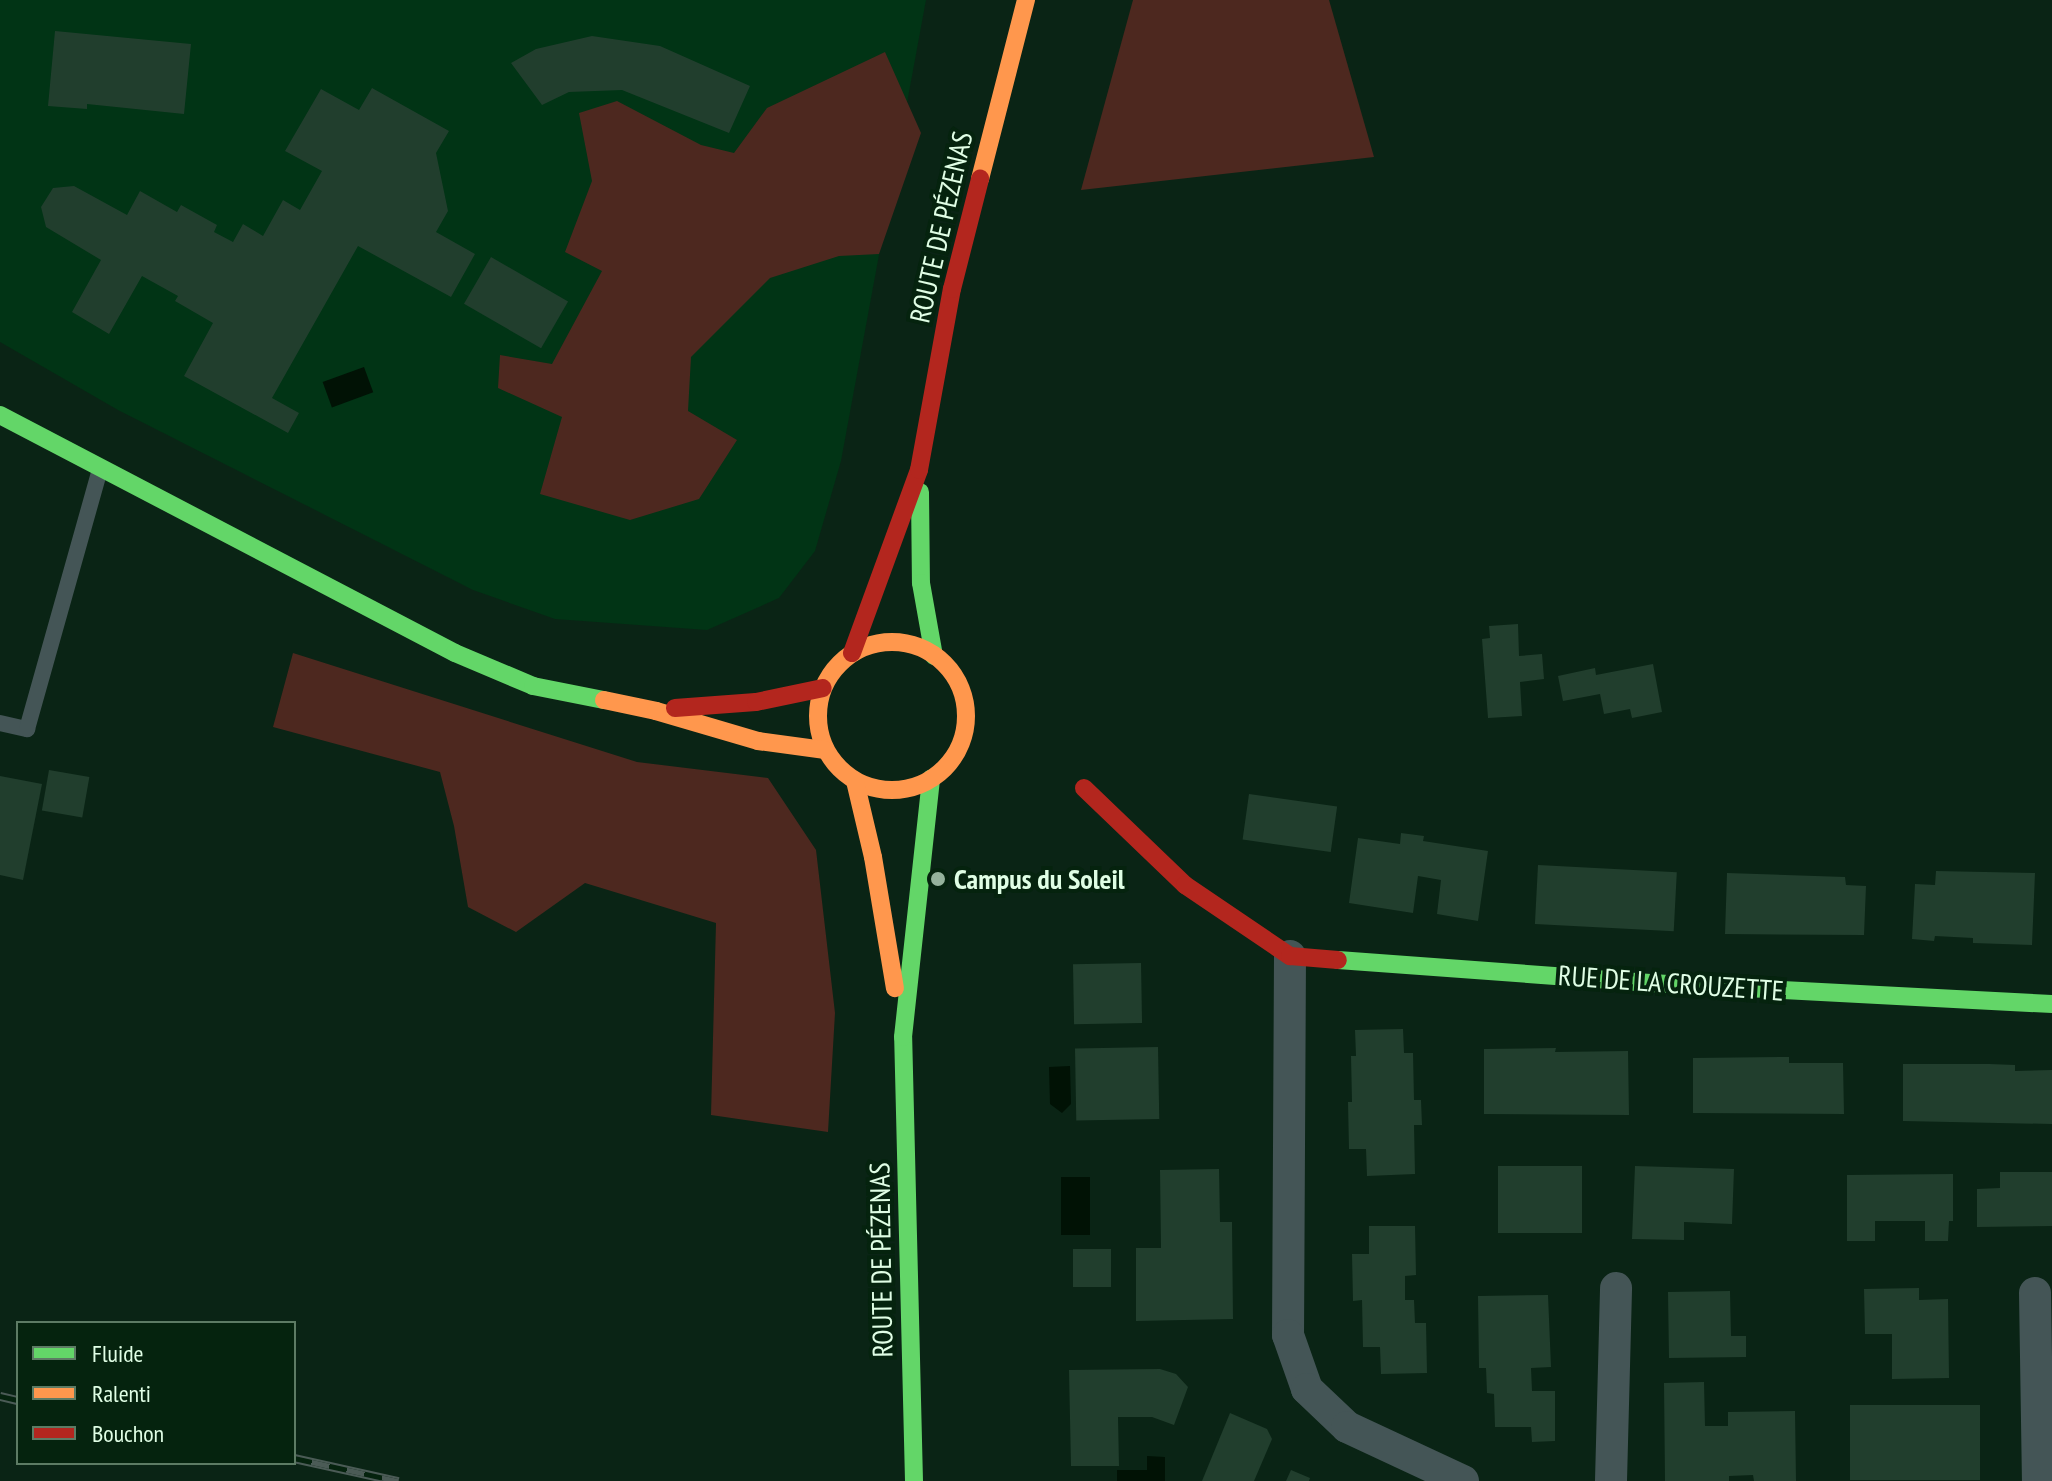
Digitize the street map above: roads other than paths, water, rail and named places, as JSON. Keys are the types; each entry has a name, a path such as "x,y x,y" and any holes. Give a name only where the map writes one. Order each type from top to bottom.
{"main road":[{"name":"ROUTE DE PÉZENAS","path":"852,653 919,470 952,289 1026,0"},
{"path":"0,415 102,465 455,653 533,686 656,711 758,741 825,750"},
{"name":"ROUTE DE PÉZENAS","path":"919,470 921,583 934,656"},
{"path":"887,642 912,645 934,656 955,676 961,689 966,718 964,733 953,759 931,779 893,791 855,781 837,768 825,750 818,719 823,688 835,668 852,653 887,642"},
{"path":"656,711 756,702 823,688"},
{"name":"ROUTE DE PÉZENAS","path":"914,1481 903,1037 931,779"},
{"name":"ROUTE DE PÉZENAS","path":"855,781 873,857 903,1037"},
{"name":"RUE DE LA CROUZETTE","path":"1084,788 1185,885 1290,956 1650,983 2052,1004"}],"street":[{"path":"1290,956 1288,1335 1307,1389 1347,1427 1463,1481"},
{"path":"1611,1481 1616,1288"},
{"path":"2035,1293 2038,1481"}],"lane":[{"path":"0,723 27,729 102,465"}],"railway":[{"path":"0,1396 16,1400"},
{"path":"296,1458 398,1481"}],"place":[{"name":"Campus du Soleil","path":"938,879"}]}
